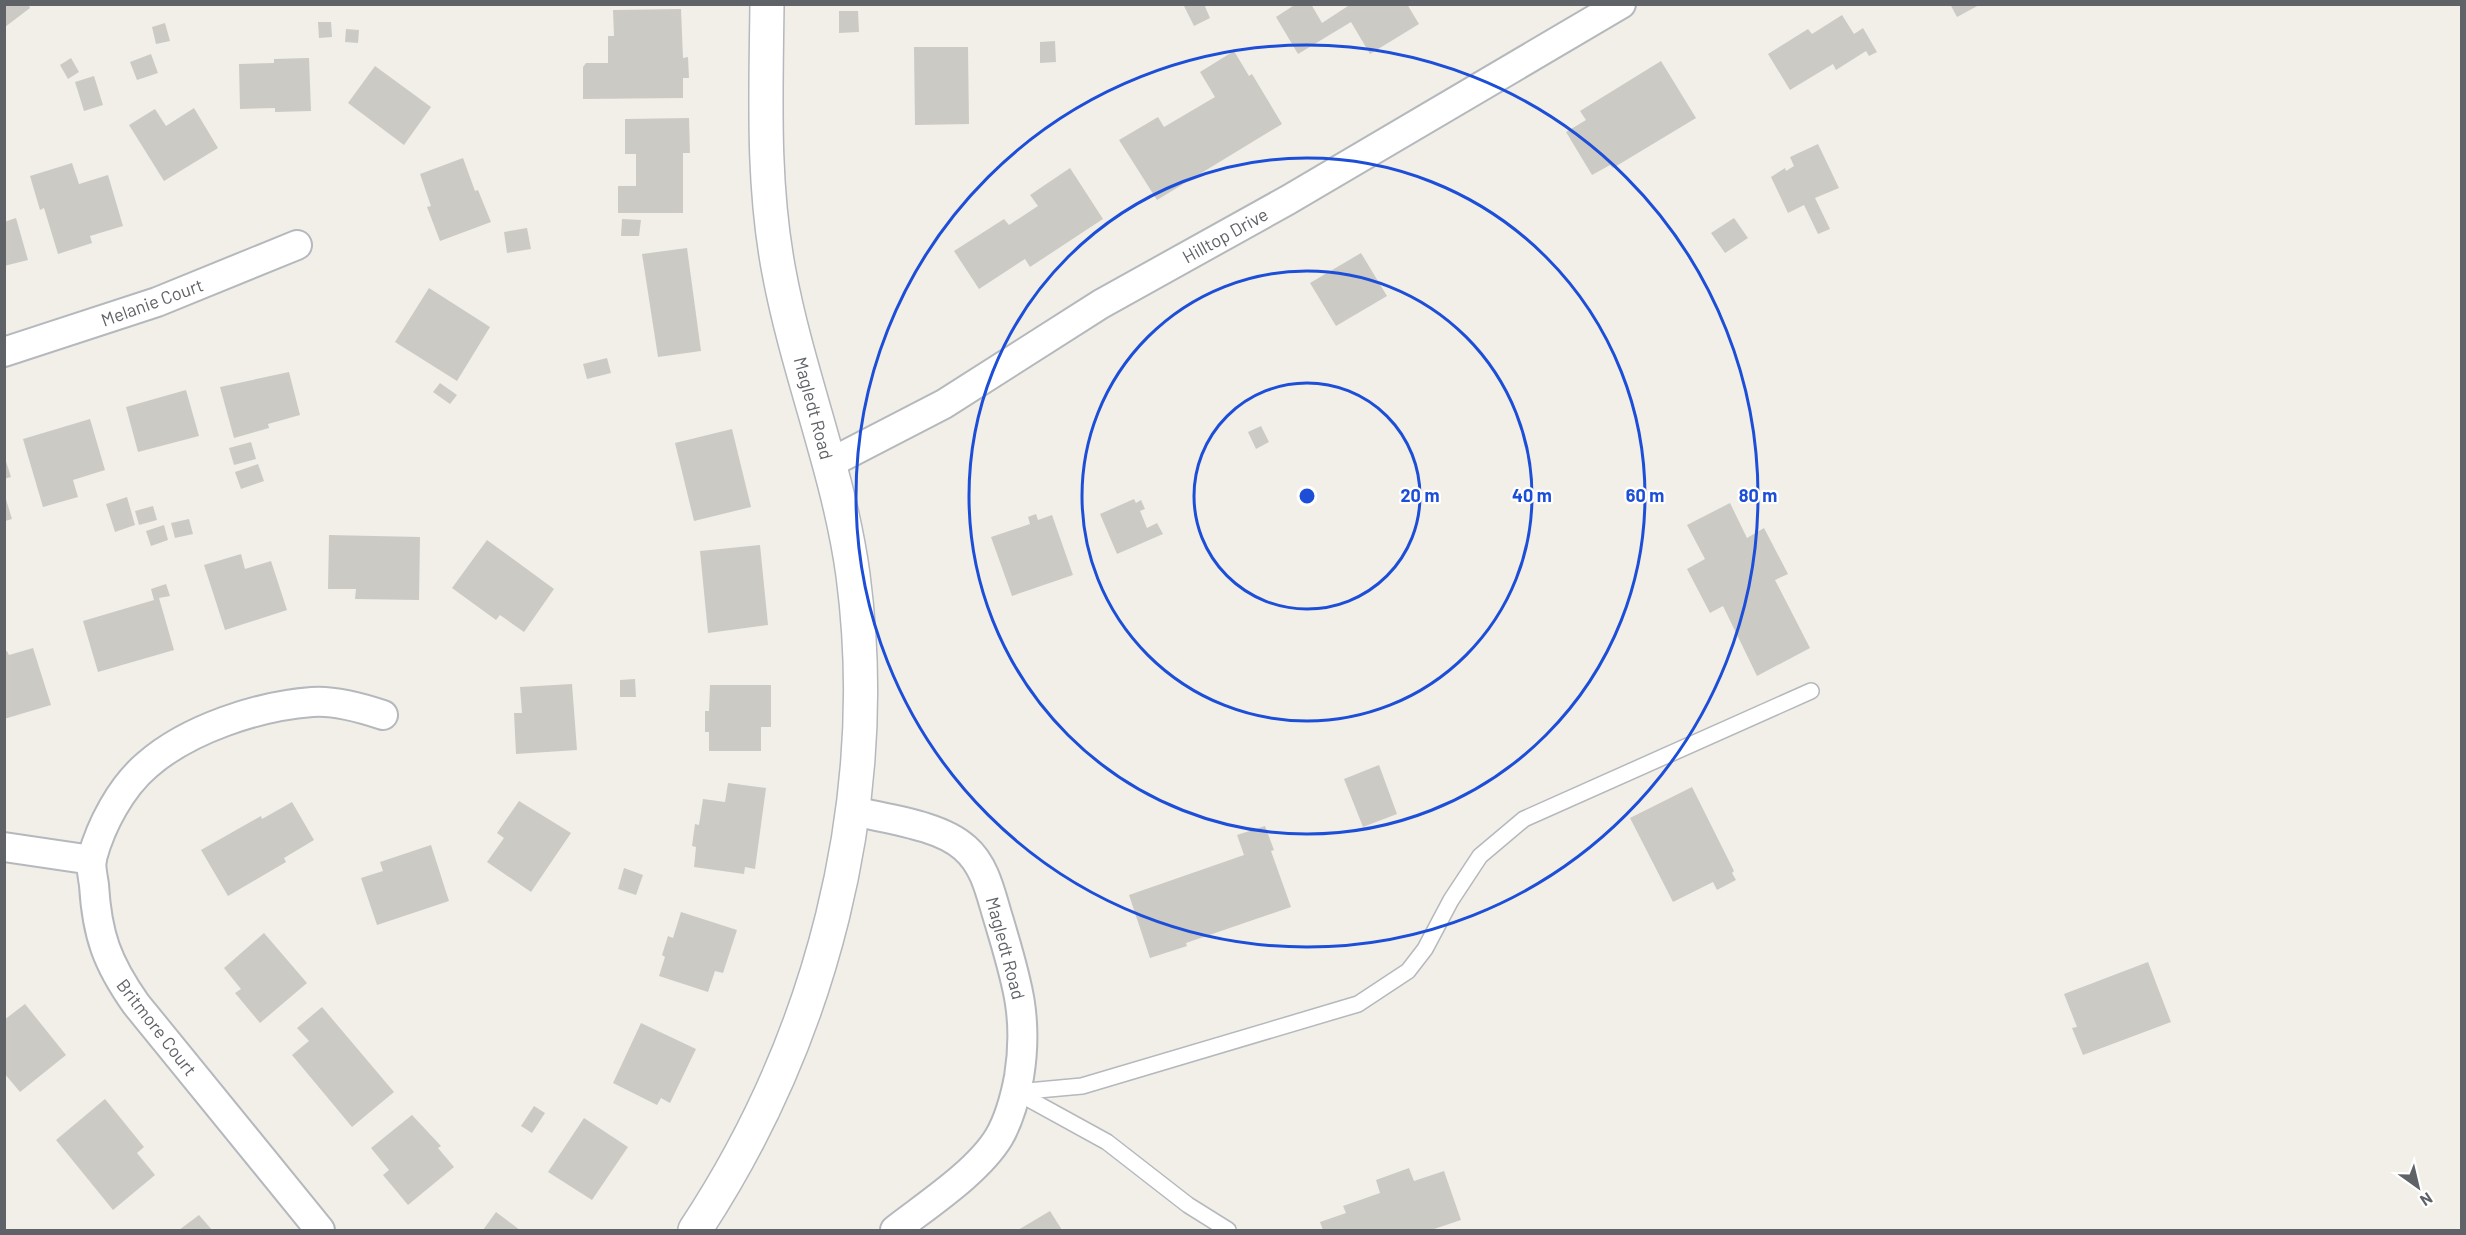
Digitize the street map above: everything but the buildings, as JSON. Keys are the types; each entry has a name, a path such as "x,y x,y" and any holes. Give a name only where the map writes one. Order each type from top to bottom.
{"street":[{"name":"Magledt Road","path":"695,1230 743,1151 770,1097 794,1040 815,980 830,926 844,868 854,811 860,690 858,626 843,525 779,273 772,226 767,168 767,4"},
{"name":"Hilltop Drive","path":"828,464 944,404 1101,304 1288,200 1621,4"},
{"name":"Melanie Court","path":"4,352 157,302 297,245"},
{"name":"Britmore Court","path":"320,1230 136,1004 120,981 107,956 98,924 92,860 106,823 125,788 147,765 172,747 201,731 243,716 313,702 363,708 383,715"},
{"name":"Magledt Road","path":"854,811 925,828 946,836 965,848 978,864 987,881 1019,989 1024,1041 1016,1092 1010,1114 999,1138 981,1161 895,1230"},
{"path":"4,848 92,860"}],"lane":[{"path":"1016,1092 1082,1086 1358,1004 1408,971 1425,949 1451,900 1480,856 1524,819 1811,691"},
{"path":"1016,1092 1107,1142 1188,1205 1228,1230"}]}
